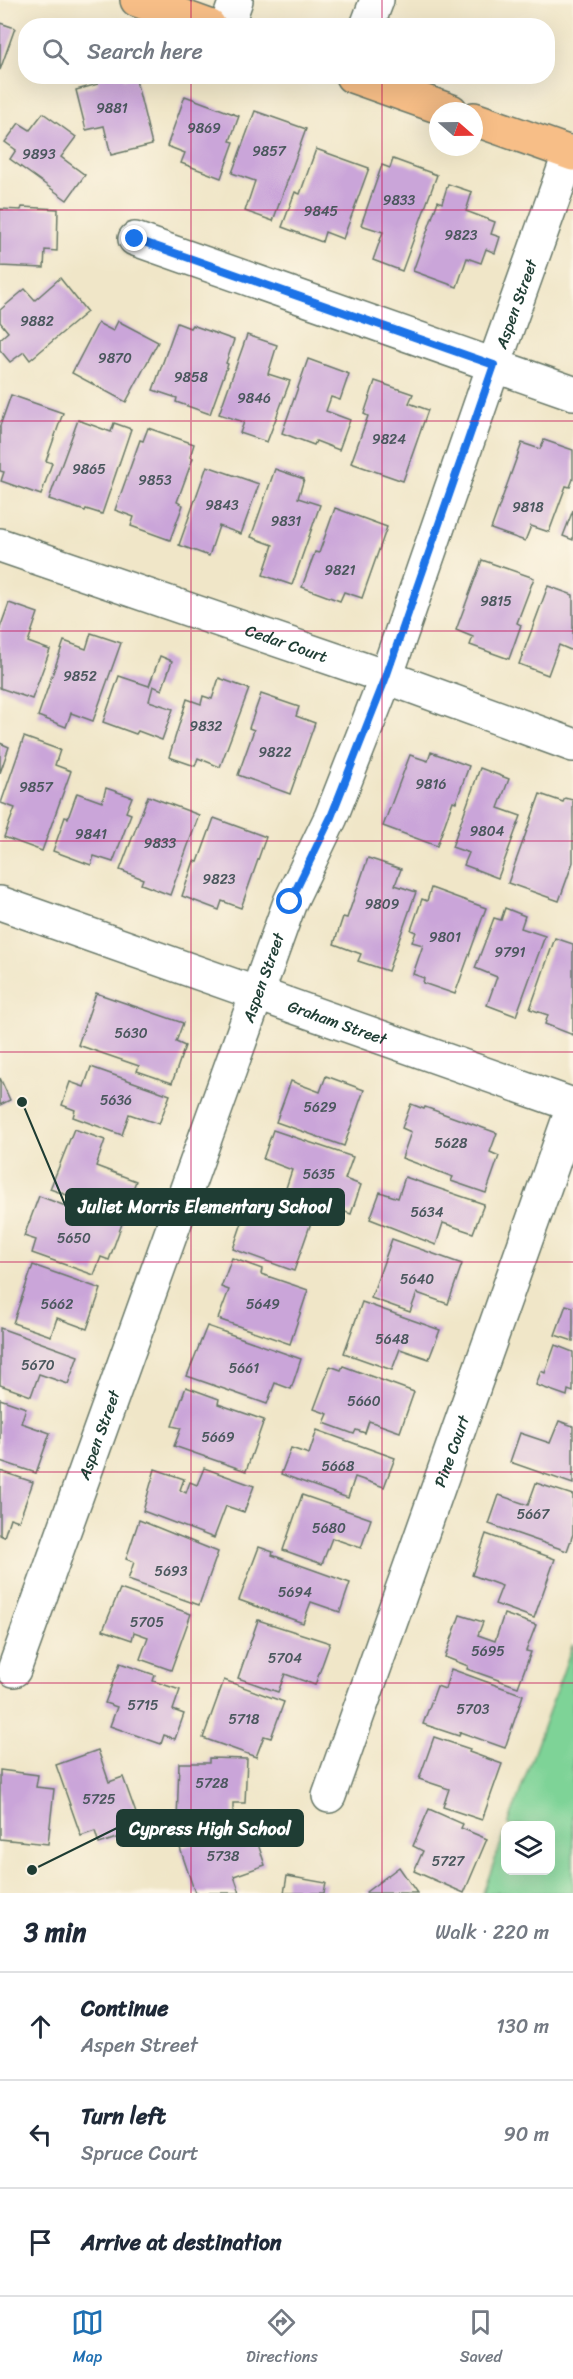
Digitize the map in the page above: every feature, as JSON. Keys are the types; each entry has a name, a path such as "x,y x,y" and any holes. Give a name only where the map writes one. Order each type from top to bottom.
{"main road":[{"path":"137,0 187,18"},
{"path":"375,84 429,103"},
{"path":"483,122 572,153"}],"street":[{"path":"230,18 236,0"},
{"path":"370,18 377,0"},
{"name":"Aspen Street","path":"14,1670 290,902 331,817 386,677 494,365 572,153"},
{"path":"135,239 573,393"},
{"name":"Cedar Court","path":"0,544 386,677 573,745"},
{"name":"Graham Street","path":"0,903 573,1106"},
{"name":"Pine Court","path":"329,1796 573,1106"}],"green space":[{"path":"573,1644 573,1893 483,1893 501,1843 501,1875 555,1875 555,1821 509,1821"}],"building":[{"path":"0,23 15,28 0,70"},
{"path":"98,84 137,84 152,145 111,155 104,126 86,130 76,90"},
{"path":"185,96 239,116 230,141 234,142 221,178 181,163 185,153 167,146"},
{"path":"255,111 306,129 273,221 245,211 255,181 232,173"},
{"path":"43,113 76,137 61,157 85,175 67,200 10,159 16,150 5,142 19,123 30,130"},
{"path":"316,149 369,168 343,239 325,232 322,242 282,227 295,192 300,194"},
{"path":"393,159 437,175 402,271 373,260 383,232 361,225 382,165 390,168"},
{"path":"448,184 472,192 466,211 495,222 491,234 500,237 495,253 486,249 481,263 467,258 457,287 413,271 438,201 442,203"},
{"path":"22,207 58,209 57,251 45,250 44,268 0,266 0,209 21,210"},
{"path":"60,278 87,312 30,360 24,352 10,362 0,350 0,339 8,332 0,322 0,310 25,289 35,300"},
{"path":"118,321 158,342 126,402 72,373 98,323 113,331"},
{"path":"177,323 190,328 192,325 234,340 210,414 176,402 177,398 153,390"},
{"path":"247,335 277,345 268,374 290,381 267,442 240,433 244,422 219,414"},
{"path":"308,359 349,374 340,400 331,397 326,411 350,420 339,450 316,441 314,445 282,433"},
{"path":"375,381 413,394 409,403 428,410 403,481 351,463 368,416 364,414"},
{"path":"11,395 63,413 46,461 52,463 41,495 1,481 4,472 0,471 0,426"},
{"path":"78,420 111,432 114,423 131,429 102,514 49,499"},
{"path":"148,428 194,444 190,457 193,458 177,502 183,505 170,540 131,526 134,517 115,510 140,440 143,441"},
{"path":"544,440 573,450 573,479 570,487 566,486 549,532 531,526 525,541 491,529 522,443 540,449"},
{"path":"207,466 259,484 241,534 219,526 209,556 179,545"},
{"path":"275,469 304,479 298,498 320,505 292,585 263,575 273,545 251,537"},
{"path":"335,508 387,527 362,598 344,592 340,601 302,587 315,552 319,553"},
{"path":"573,510 573,540 563,536"},
{"path":"482,560 534,578 517,623 521,625 509,659 470,645 473,637 456,630"},
{"path":"548,586 573,595 573,651 559,645 548,675 519,664"},
{"path":"9,603 38,613 28,642 50,650 32,699 0,688 0,628"},
{"path":"91,633 121,643 93,721 71,713 66,727 38,716 64,641 86,649"},
{"path":"160,656 172,661 162,690 153,686 149,701 173,709 162,740 138,731 136,734 103,722 119,676 149,686"},
{"path":"219,678 249,689 220,767 198,758 195,766 169,757 187,699 201,704 203,696 212,699"},
{"path":"261,694 299,707 296,716 315,723 290,794 238,775 254,730 249,728"},
{"path":"24,737 60,750 55,765 71,771 42,851 4,837 15,808 1,803"},
{"path":"0,743 9,747 0,773"},
{"path":"431,752 469,766 456,802 453,801 437,846 383,826 410,755 428,761"},
{"path":"480,768 509,779 498,808 521,816 498,878 464,865 469,853 452,847"},
{"path":"106,788 132,797 126,812 131,814 113,862 94,856 91,865 53,851 65,817 68,818 77,793 102,802"},
{"path":"540,794 563,802 565,798 573,800 573,862 559,901 508,883"},
{"path":"148,796 199,815 170,895 141,884 143,879 120,870"},
{"path":"214,818 266,837 241,908 222,901 219,910 182,896 194,861 198,862"},
{"path":"368,858 401,869 395,885 416,892 388,971 358,961 361,954 334,944 343,917 347,918"},
{"path":"431,888 486,908 455,994 423,983 424,978 413,974 423,945 412,942 416,932 411,930 422,899 427,901"},
{"path":"505,908 525,916 521,928 545,936 516,1016 487,1005 497,977 475,968 494,918 501,920"},
{"path":"555,938 573,944 573,1035 545,1024 548,1015 530,1009"},
{"path":"96,993 183,1023 176,1042 185,1046 172,1083 137,1071 139,1066 78,1045"},
{"path":"91,1067 170,1095 159,1124 129,1114 122,1135 73,1117 75,1110 62,1105 70,1082 84,1087"},
{"path":"326,1076 364,1090 344,1146 276,1122 291,1081 320,1092"},
{"path":"0,1078 10,1100 0,1105"},
{"path":"411,1104 497,1133 490,1152 499,1156 486,1193 451,1181 453,1177 402,1158 411,1132 402,1128"},
{"path":"74,1129 105,1140 96,1166 136,1181 125,1211 102,1203 101,1207 50,1189"},
{"path":"273,1130 353,1157 345,1179 361,1185 351,1214 285,1191 292,1170 263,1159"},
{"path":"405,1177 484,1204 473,1233 443,1223 436,1245 370,1219 380,1192 398,1198"},
{"path":"39,1196 87,1214 89,1209 123,1221 109,1260 101,1257 94,1275 32,1253 36,1240 24,1236"},
{"path":"263,1196 314,1214 294,1271 233,1249 246,1211 256,1214"},
{"path":"392,1239 462,1264 448,1304 417,1293 410,1312 371,1298"},
{"path":"232,1258 262,1269 261,1274 308,1290 290,1344 218,1319 229,1290 221,1287"},
{"path":"33,1265 101,1289 87,1329 57,1318 51,1336 13,1323"},
{"path":"362,1302 440,1330 429,1359 400,1349 392,1370 344,1353"},
{"path":"566,1305 573,1307 573,1341 555,1335"},
{"path":"207,1326 301,1359 291,1389 275,1383 267,1404 187,1376"},
{"path":"0,1328 78,1356 68,1384 39,1374 31,1396 0,1385"},
{"path":"555,1345 573,1352 573,1392 568,1390 567,1396 536,1385 541,1371 545,1373"},
{"path":"330,1366 341,1370 343,1366 414,1392 400,1432 369,1421 365,1433 356,1430 354,1434 324,1423 328,1414 314,1409"},
{"path":"186,1387 219,1399 218,1404 264,1420 246,1471 174,1446 181,1428 172,1426"},
{"path":"0,1399 26,1408 21,1423 50,1433 36,1473 0,1461"},
{"path":"559,1421 573,1426 573,1484 510,1462 520,1433 550,1443"},
{"path":"317,1430 395,1458 384,1487 355,1477 348,1498 281,1474 291,1448 309,1454"},
{"path":"204,1468 254,1486 244,1512 226,1506 214,1538 143,1511 155,1469 184,1479 180,1490 186,1493 190,1482 197,1485"},
{"path":"0,1471 33,1482 19,1521 10,1518 4,1537 0,1535"},
{"path":"536,1483 573,1495 573,1534 567,1551 489,1524 499,1495 528,1505"},
{"path":"302,1495 371,1519 361,1548 332,1538 322,1564 283,1550"},
{"path":"139,1520 218,1552 199,1605 128,1580 134,1562 126,1559"},
{"path":"486,1534 555,1559 534,1618 495,1604 502,1586 472,1575"},
{"path":"259,1547 273,1552 272,1555 350,1583 340,1612 311,1602 303,1623 239,1600"},
{"path":"120,1589 191,1614 171,1670 140,1659 148,1637 134,1632 132,1640 103,1630"},
{"path":"504,1614 536,1625 526,1651 531,1652 518,1687 467,1669 468,1666 445,1657 460,1615 483,1622 478,1635 495,1641"},
{"path":"258,1620 330,1643 315,1685 285,1674 278,1692 238,1678"},
{"path":"120,1663 155,1675 153,1681 180,1690 173,1710 184,1714 175,1739 164,1735 161,1744 110,1726 117,1707 105,1703"},
{"path":"451,1669 523,1695 505,1748 460,1732 459,1736 423,1724 437,1686 445,1689"},
{"path":"224,1680 284,1702 271,1738 264,1736 256,1757 203,1738"},
{"path":"434,1737 470,1749 469,1752 502,1764 482,1820 443,1807 449,1789 419,1779"},
{"path":"98,1750 109,1782 123,1777 137,1816 117,1823 122,1836 99,1844 95,1831 81,1836 56,1765"},
{"path":"209,1758 247,1759 245,1803 233,1803 233,1823 177,1821 179,1763 209,1763"},
{"path":"0,1770 38,1775 36,1787 54,1789 48,1844 0,1839"},
{"path":"429,1809 463,1824 461,1828 487,1839 464,1893 414,1871 423,1851 413,1846"},
{"path":"251,1823 265,1865 234,1876 240,1893 195,1893 180,1848"},
{"path":"399,1867 417,1893 366,1892"},
{"path":"287,1876 326,1883 324,1893 284,1893"}],"place":[{"name":"Juliet Morris Elementary School","path":"22,1102"},
{"name":"Cypress High School","path":"32,1870"}],"route":[{"path":"135,239 494,365 386,677 331,817 290,902"}]}
